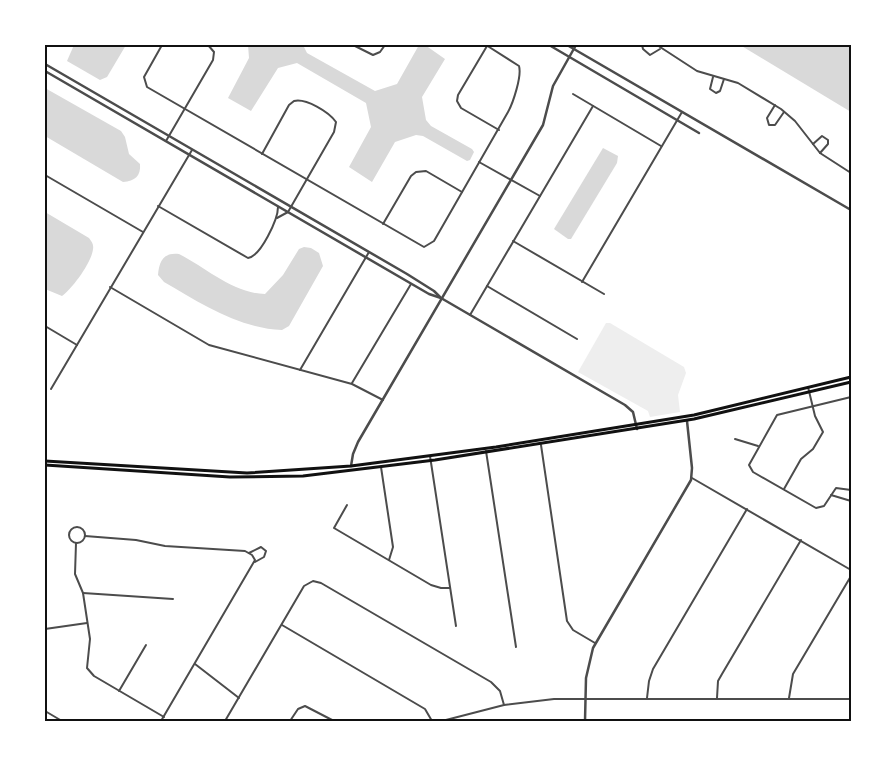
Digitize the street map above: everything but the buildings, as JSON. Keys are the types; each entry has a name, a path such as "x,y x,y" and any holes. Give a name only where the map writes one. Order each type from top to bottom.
{"main road":[{"path":"540,441 637,429 809,389 851,377"},
{"path":"809,389 851,382"},
{"path":"155,470 205,476 259,478 303,476 486,450 636,424 687,418"},
{"path":"45,461 155,470 258,473 381,467 430,458"},
{"path":"45,465 65,464"},
{"path":"205,476 213,471"},
{"path":"258,473 259,478"}],"street":[{"path":"162,45 144,79 147,86 420,246 428,246 434,241 512,106 520,70 515,62 486,45 458,95 457,101 460,108 498,130"},
{"path":"166,141 213,60 213,50 208,45"},
{"path":"353,45 374,55 385,45"},
{"path":"549,45 699,133"},
{"path":"567,45 851,210"},
{"path":"352,468 355,448 544,123 552,89 576,45"},
{"path":"642,45 644,51 650,55 660,48"},
{"path":"657,45 697,71 738,83 785,111 800,126 820,153 851,173"},
{"path":"45,64 434,290 441,298"},
{"path":"45,70 411,284 441,298 628,406 633,412 637,429"},
{"path":"714,76 710,89 716,93 720,92 724,78"},
{"path":"573,94 662,146"},
{"path":"262,154 290,105 296,100 306,102 330,116 336,122 334,133 288,212 277,218"},
{"path":"775,105 767,118 769,124 775,125 785,111"},
{"path":"470,315 593,106"},
{"path":"582,282 682,112"},
{"path":"812,144 820,137 826,138 828,144 820,153"},
{"path":"51,389 192,149"},
{"path":"479,162 540,196"},
{"path":"383,224 411,176 420,170 462,192"},
{"path":"45,175 143,232"},
{"path":"158,206 246,257 253,256 277,218 278,206"},
{"path":"513,241 604,294"},
{"path":"300,370 369,252"},
{"path":"352,384 411,284"},
{"path":"487,286 577,339"},
{"path":"110,288 206,344 352,384 383,400"},
{"path":"45,326 77,345"},
{"path":"784,490 801,459 813,449 822,433 822,427 816,418 809,389"},
{"path":"851,397 775,417 749,462 749,468 818,509 824,506 830,495 838,487 851,490"},
{"path":"585,721 587,670 595,644 692,478 687,418"},
{"path":"735,439 758,446"},
{"path":"540,441 567,621 572,630 595,644"},
{"path":"486,450 516,647"},
{"path":"430,458 456,626"},
{"path":"381,467 393,547 389,560"},
{"path":"692,478 851,570"},
{"path":"830,495 851,501"},
{"path":"347,505 334,528 436,587 450,588"},
{"path":"647,698 648,681 653,668 747,509"},
{"path":"77,527 82,529 85,536 83,541 76,543 69,538 69,533 72,528 77,527"},
{"path":"85,536 136,540 165,546 249,553 261,546 266,550 264,557 255,562 161,721"},
{"path":"717,698 718,681 801,540"},
{"path":"76,543 75,574 83,593 90,643 86,664 89,672 164,716"},
{"path":"249,553 255,562"},
{"path":"788,698 793,674 851,576"},
{"path":"225,721 304,586 310,581 321,583 491,682 500,691 504,705"},
{"path":"83,593 173,599"},
{"path":"45,629 87,623"},
{"path":"282,625 425,709 432,721"},
{"path":"119,691 146,645"},
{"path":"195,664 239,698"},
{"path":"442,721 504,705 554,699 851,699"},
{"path":"290,721 296,711 305,706 334,721"},
{"path":"45,711 62,721"}],"shaded area":[{"path":"74,45 126,45 107,77 100,80 67,61"},
{"path":"248,45 303,45 307,53 375,91 397,84 419,45 425,45 445,59 422,97 426,120 431,126 472,149 474,152 470,160 467,161 423,136 416,135 395,142 372,182 349,167 371,127 366,103 297,63 278,68 251,111 228,98 249,58"},
{"path":"740,45 851,45 851,112"},
{"path":"45,88 121,131 125,137 129,154 140,164 138,175 131,180 123,182 45,136"},
{"path":"603,148 618,156 617,163 571,239 568,239 554,229"},
{"path":"45,212 89,238 93,246 92,254 85,268 62,296 45,289"},
{"path":"304,247 311,248 319,253 323,266 289,326 282,330 250,325 220,313 164,282 158,275 163,258 170,254 179,254 231,285 253,293 265,294 283,275 299,249"},
{"path":"606,323 610,323 684,367 686,373 678,395 680,412 650,417 648,411 578,372"}]}
